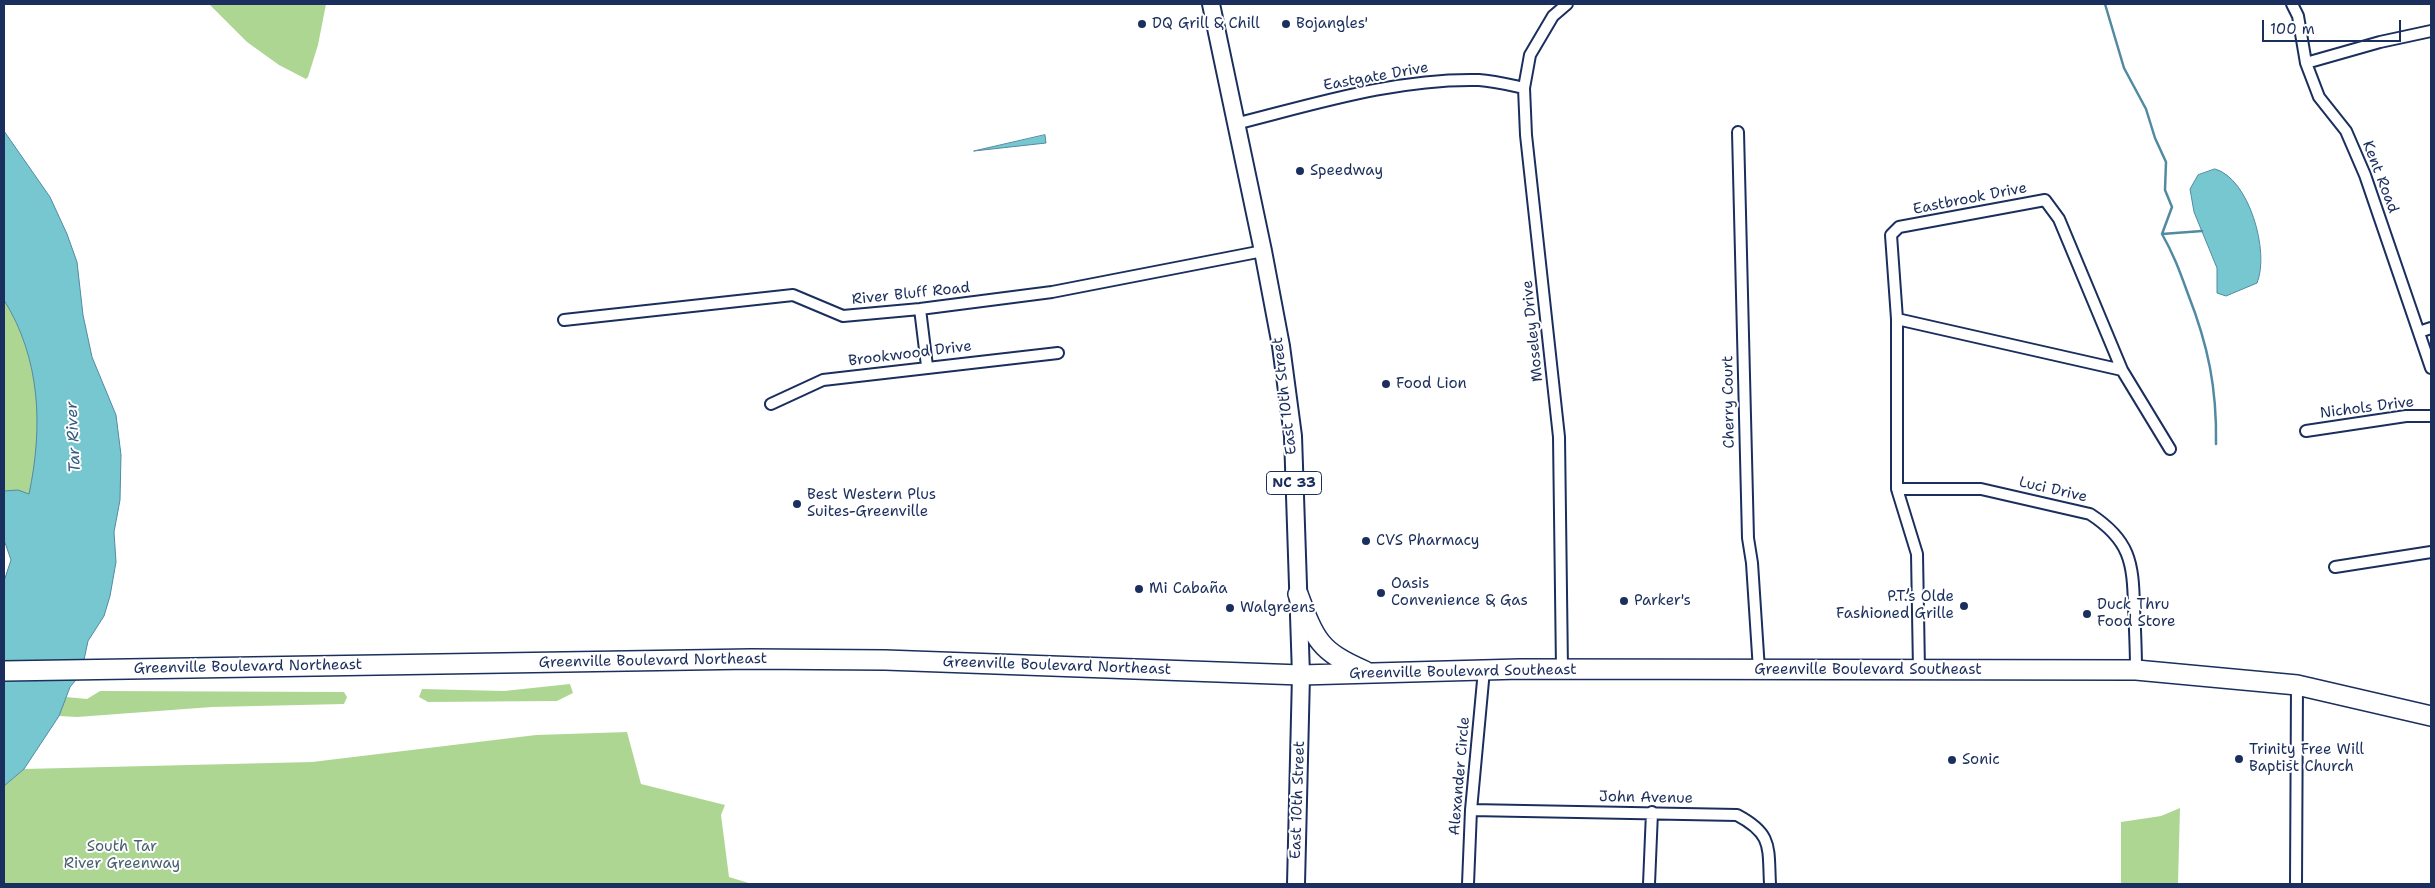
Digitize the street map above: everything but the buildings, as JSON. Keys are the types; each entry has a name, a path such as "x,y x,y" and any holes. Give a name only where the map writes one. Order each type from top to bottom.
{"highway":[{"path":"1298,594 1308,620 1327,651 1339,660 1371,673"},
{"name":"Greenville Boulevard Northeast","path":"4,671 751,659 856,660 1301,675"},
{"name":"Greenville Boulevard Southeast","path":"1301,675 1562,669 2136,670 2297,685 2431,716"}],"main road":[{"name":"East 10th Street","path":"1212,4 1281,346 1292,436 1301,675 1296,884"}],"street":[{"name":"Moseley Drive","path":"1562,669 1559,437 1527,149 1524,88 1530,56 1552,16 1567,4"},
{"name":"Kent Road","path":"2292,4 2298,16 2306,63 2319,97 2346,131 2365,175 2431,368"},
{"path":"2306,63 2380,42 2431,31"},
{"name":"Eastgate Drive","path":"1236,124 1395,86 1444,80 1481,80 1524,88"},
{"name":"Cherry Court","path":"1738,132 1748,538 1752,563 1759,670"},
{"name":"Eastbrook Drive","path":"1919,670 1917,554 1897,489 1896,318 1891,235 1898,227 2045,200 2059,219 2122,370 2170,449"},
{"name":"River Bluff Road","path":"564,320 794,295 843,316 920,309 1052,292 1263,251"},
{"path":"920,309 927,366"},
{"path":"1896,318 2122,370"},
{"path":"2419,332 2431,328"},
{"name":"Brookwood Drive","path":"771,404 823,380 927,366 1058,353"},
{"name":"Nichols Drive","path":"2306,431 2406,416 2431,416"},
{"name":"Luci Drive","path":"1897,489 1982,489 2090,514 2100,521 2113,532 2123,545 2133,571 2136,670"},
{"path":"2335,567 2431,552"},
{"name":"Alexander Circle","path":"1468,884 1470,810 1484,670"},
{"path":"2296,884 2297,685"},
{"name":"John Avenue","path":"1470,810 1736,815 1752,823 1764,835 1768,845 1770,884"},
{"path":"1649,884 1652,812"}],"green space":[{"path":"209,4 326,4 318,45 308,77 306,79 279,65 247,42"},
{"path":"4,300 16,321 32,369 36,393 38,444 28,498 4,539"},
{"path":"570,684 573,693 557,701 428,702 419,697 422,689 504,691"},
{"path":"100,691 344,692 347,697 344,704 212,707 77,717 59,716 66,697 87,699"},
{"name":"South Tar River Greenway","path":"627,732 641,784 725,805 721,815 729,877 752,884 4,884 4,786 24,769 312,762 536,735"},
{"path":"2180,808 2178,884 2121,884 2121,822 2161,816"}],"water":[{"name":"Tar River","path":"4,131 50,197 67,234 77,262 83,315 92,357 116,415 121,455 120,500 114,532 116,562 110,596 104,616 88,641 81,674 70,687 59,716 24,769 4,786 4,581 11,560 4,540 4,491 18,490 29,494 36,444 37,419 36,394 32,370 16,323 4,300"},
{"path":"1045,135 1046,143 974,151"},
{"path":"2215,169 2227,175 2238,186 2247,201 2254,218 2261,253 2257,283 2226,296 2217,293 2217,268 2194,212 2190,189 2198,175"}],"waterway":[{"path":"2105,4 2124,68 2146,109 2155,138 2166,162 2165,190 2172,207 2162,234"},
{"path":"2162,234 2202,231"},
{"path":"2162,234 2182,278 2206,349 2213,385 2216,444"}],"place":[{"name":"DQ Grill & Chill","path":"1142,24"},
{"name":"Bojangles'","path":"1286,24"},
{"name":"Speedway","path":"1300,171"},
{"name":"Food Lion","path":"1386,384"},
{"name":"Best Western Plus Suites-Greenville","path":"797,504"},
{"name":"CVS Pharmacy","path":"1366,541"},
{"name":"Mi Cabaña","path":"1139,589"},
{"name":"Oasis Convenience & Gas","path":"1381,593"},
{"name":"Parker's","path":"1624,601"},
{"name":"P.T.’s Olde Fashioned Grille","path":"1964,606"},
{"name":"Walgreens","path":"1230,608"},
{"name":"Duck Thru Food Store","path":"2087,614"},
{"name":"Trinity Free Will Baptist Church","path":"2239,759"},
{"name":"Sonic","path":"1952,760"}]}
